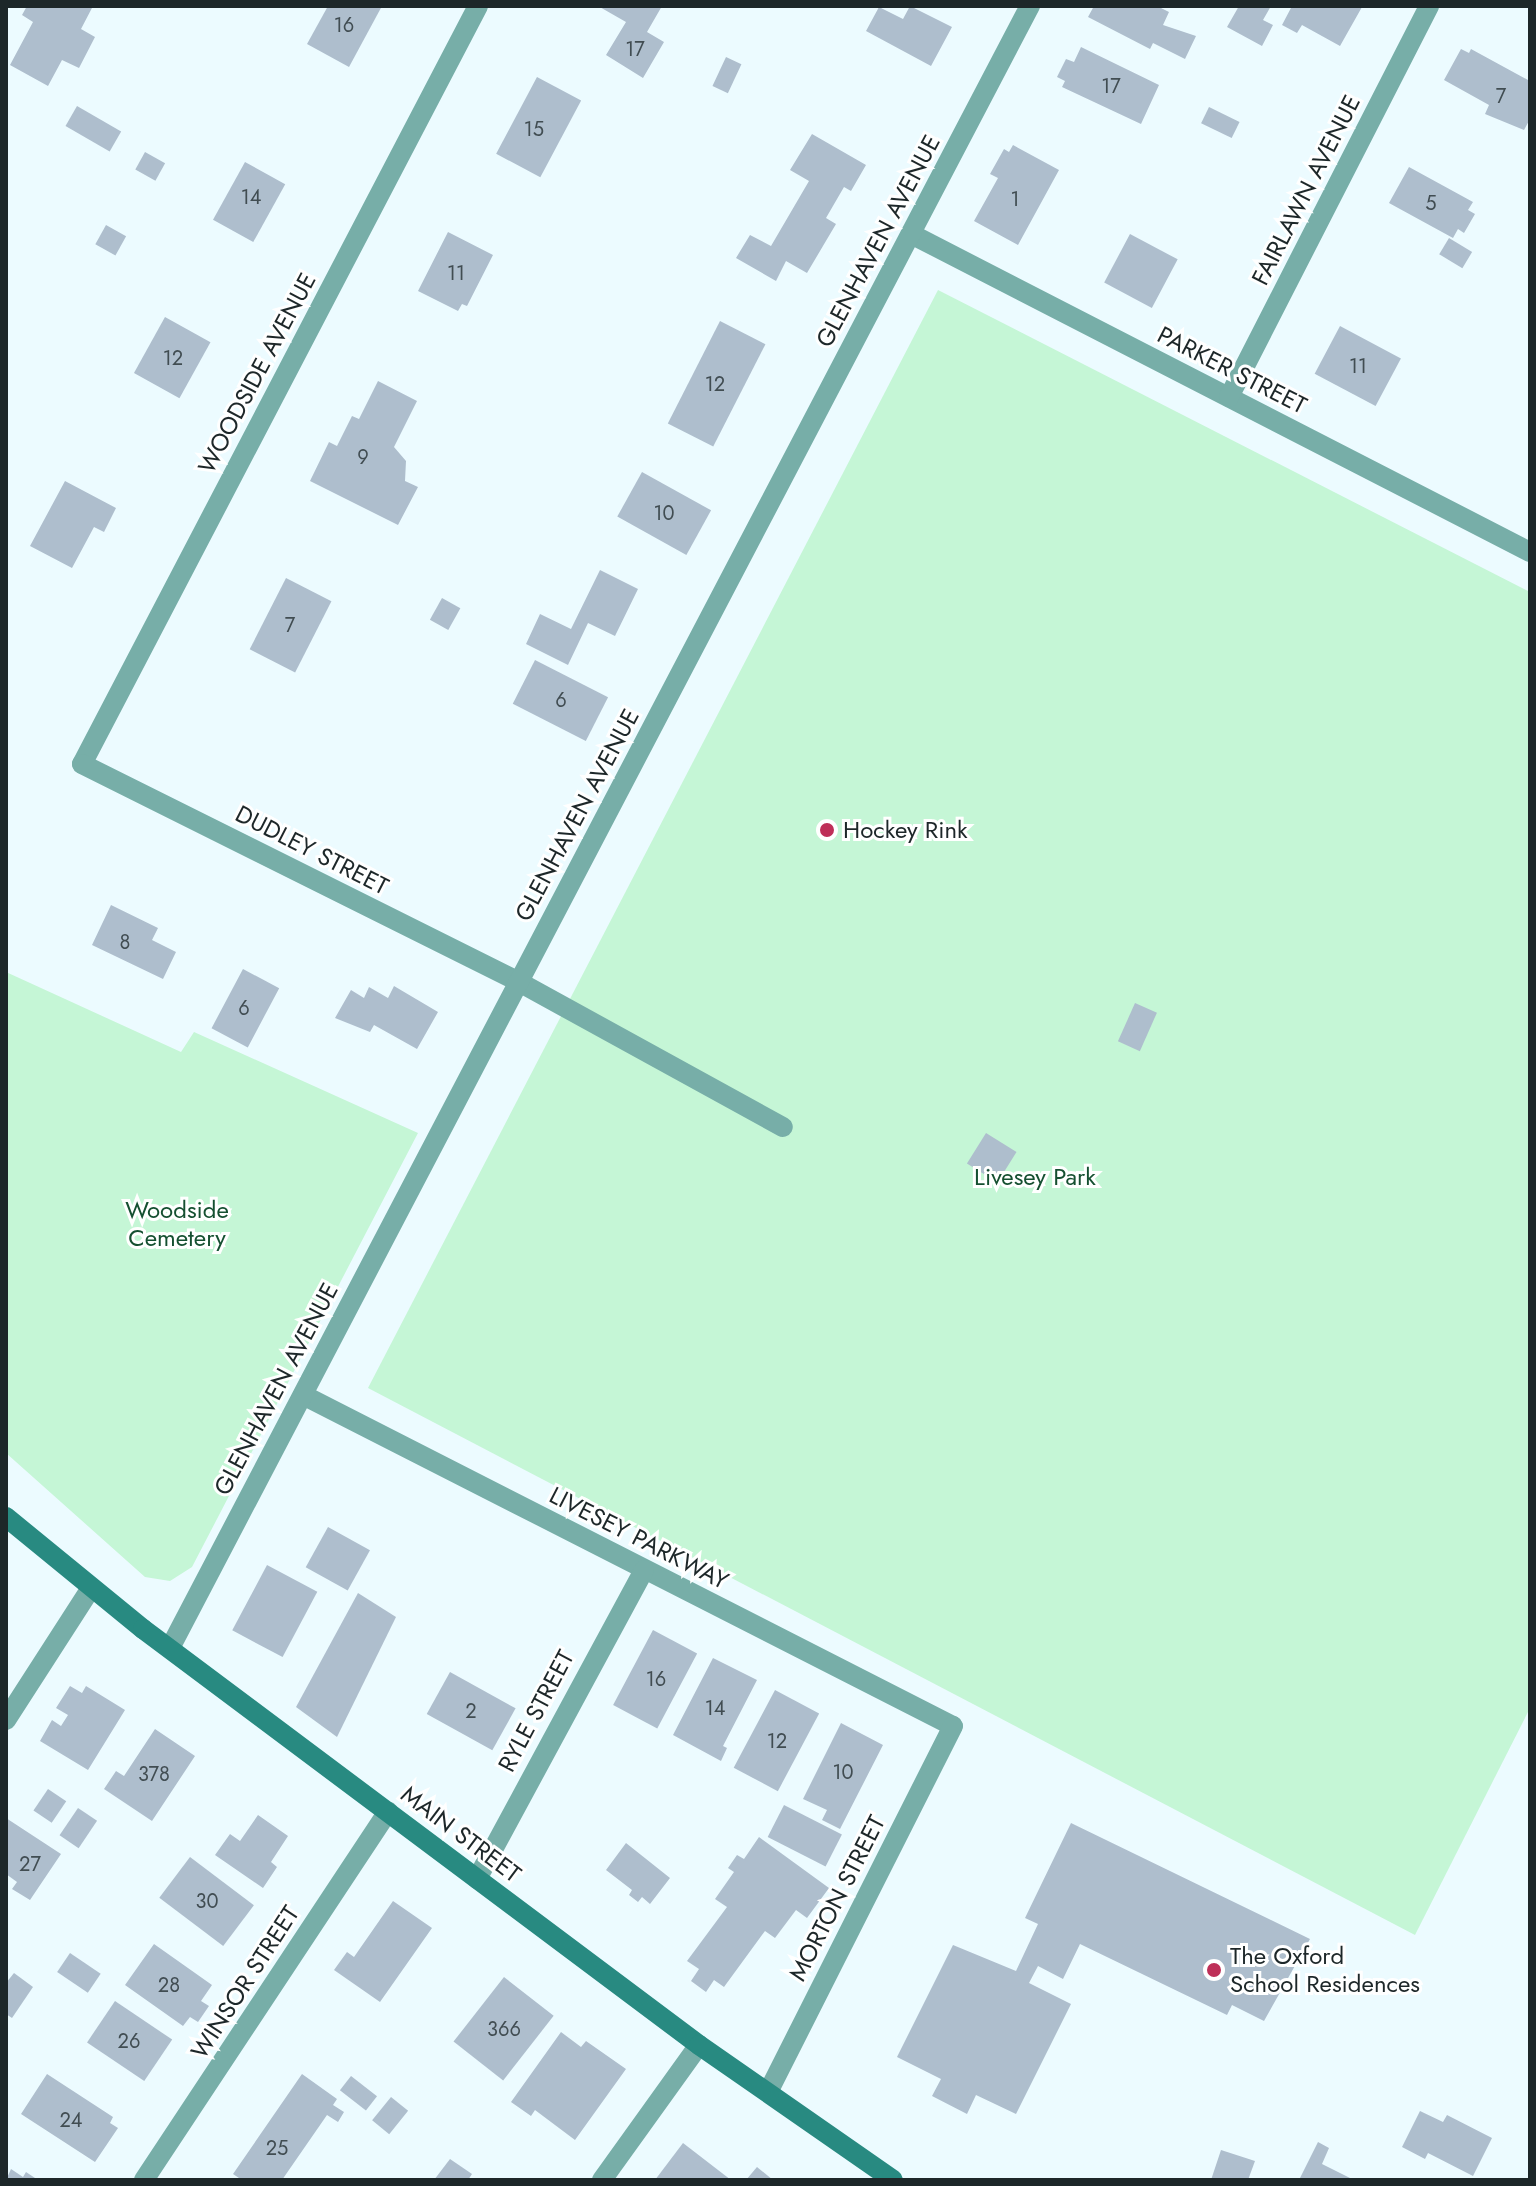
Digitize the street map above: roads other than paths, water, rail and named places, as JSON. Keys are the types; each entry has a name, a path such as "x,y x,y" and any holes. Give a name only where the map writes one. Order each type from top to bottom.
{"main road":[{"name":"MAIN STREET","path":"6,1517 91,1588 699,2045 893,2180"}],"street":[{"name":"WOODSIDE AVENUE","path":"82,764 478,6"},
{"name":"GLENHAVEN AVENUE","path":"170,1648 1030,6"},
{"name":"FAIRLAWN AVENUE","path":"1229,397 1429,6"},
{"name":"PARKER STREET","path":"911,234 1530,552"},
{"name":"DUDLEY STREET","path":"82,764 519,982 783,1127"},
{"name":"LIVESEY PARKWAY","path":"303,1395 953,1726"},
{"name":"RYLE STREET","path":"477,1879 644,1570"},
{"path":"6,1720 91,1588"},
{"name":"MORTON STREET","path":"768,2092 953,1726"},
{"name":"WINSOR STREET","path":"144,2180 388,1811"},
{"path":"602,2180 699,2045"}],"place":[{"name":"Hockey Rink","path":"827,830"},
{"name":"The Oxford School Residences","path":"1214,1970"}],"park label":[{"name":"Livesey Park","path":"1035,1177"},
{"name":"Woodside Cemetery","path":"177,1224"}]}
